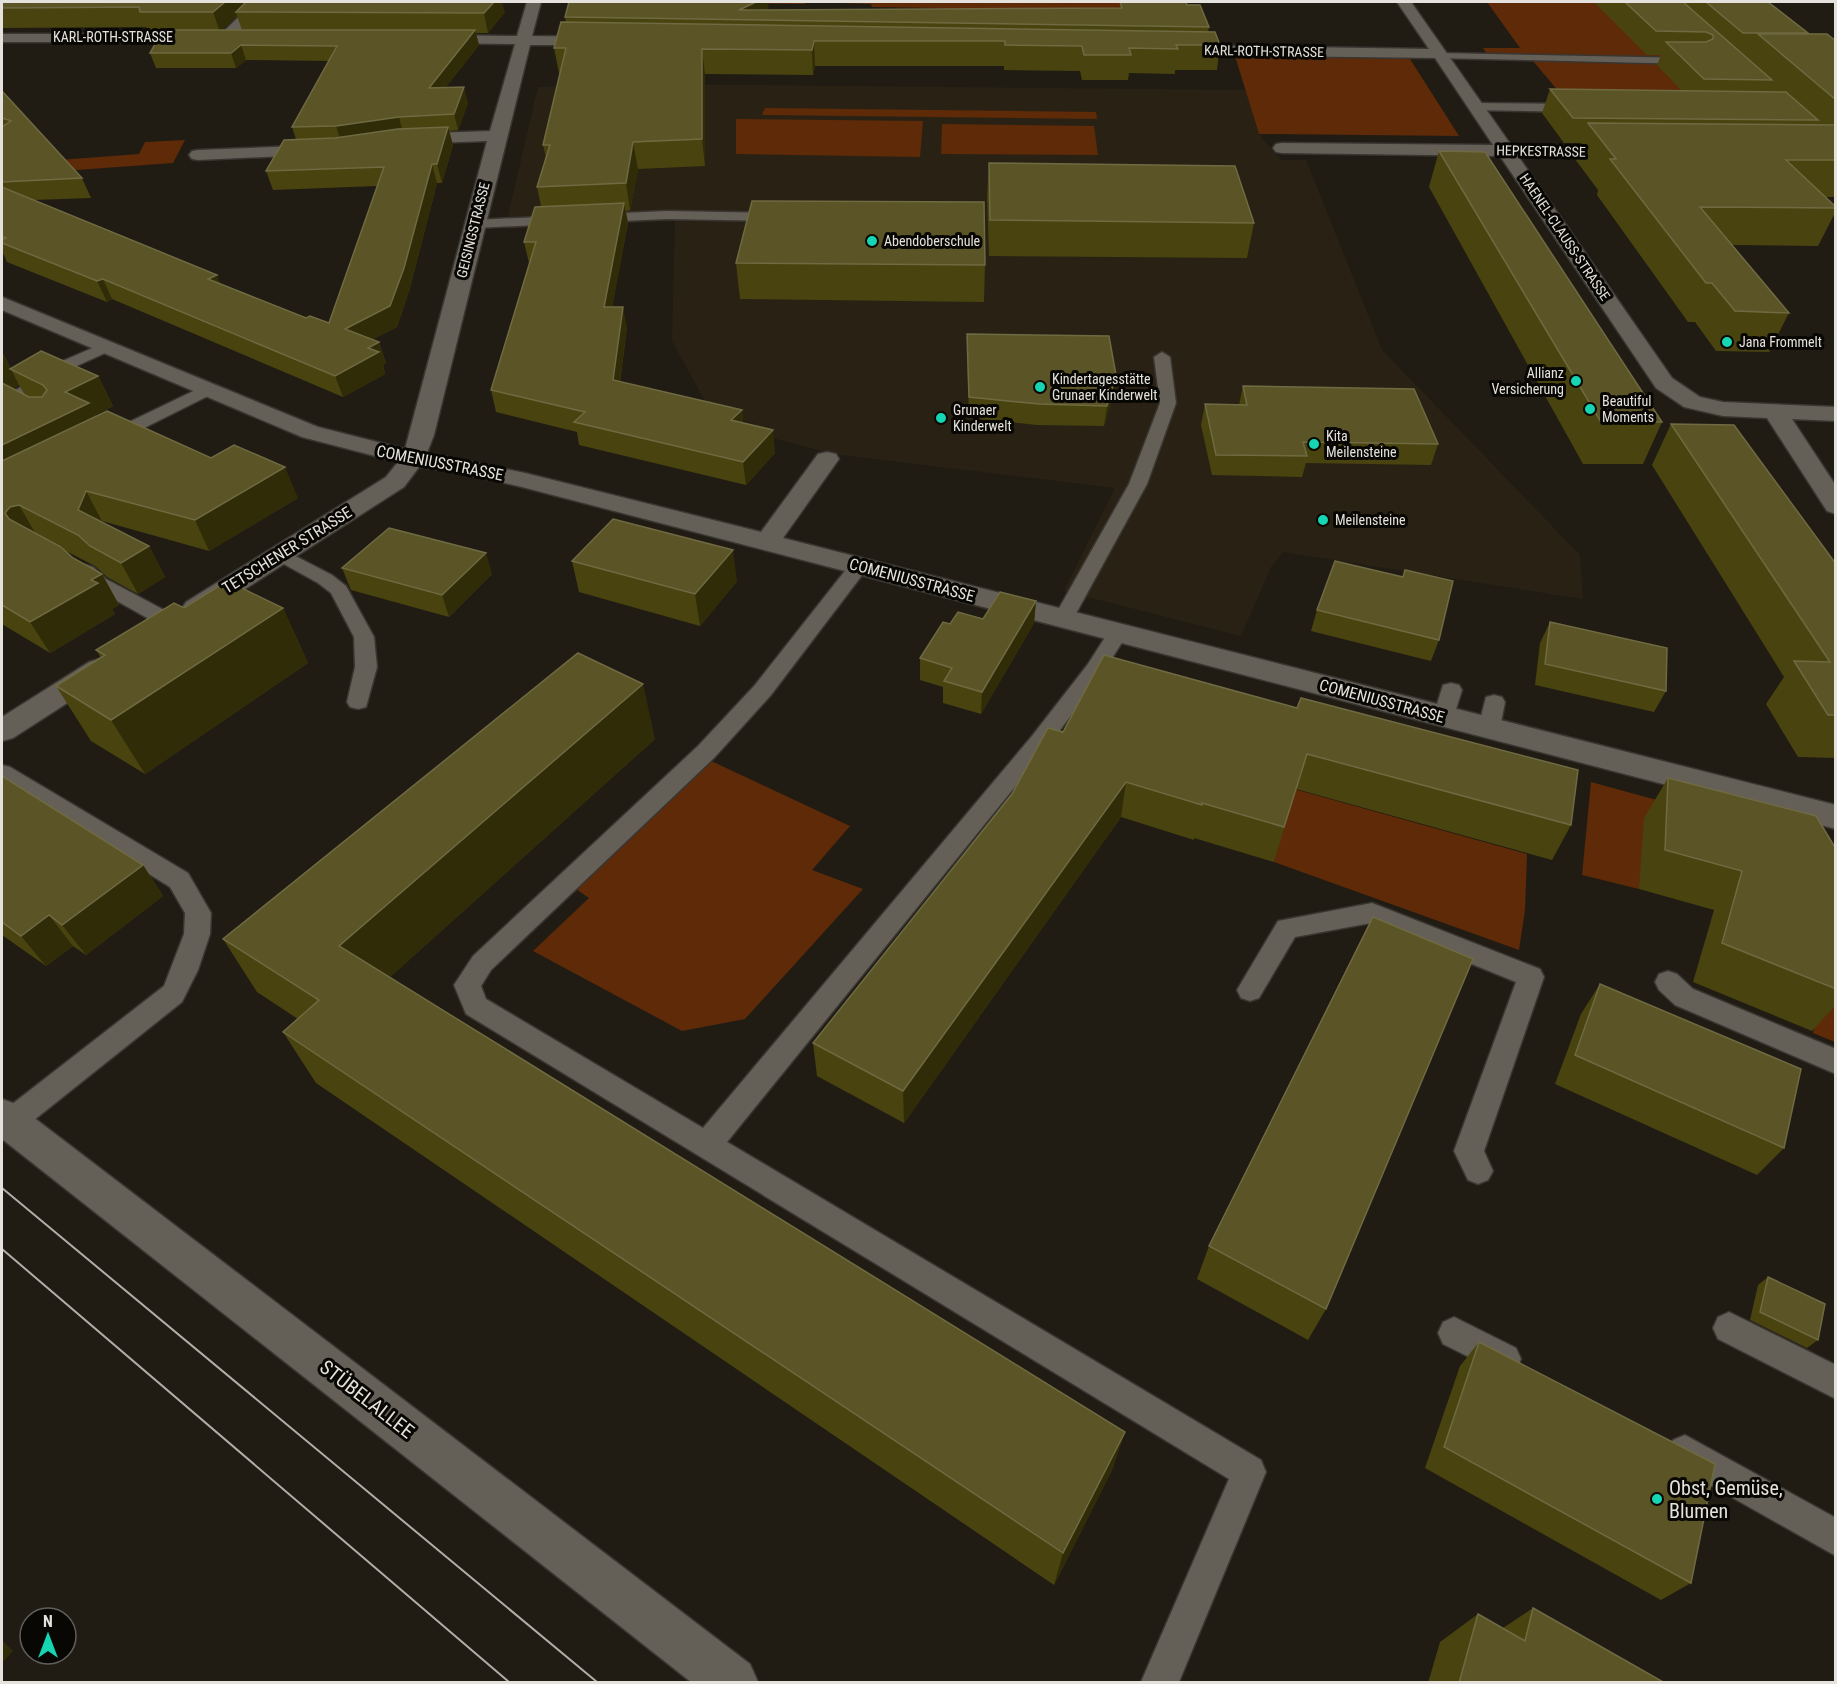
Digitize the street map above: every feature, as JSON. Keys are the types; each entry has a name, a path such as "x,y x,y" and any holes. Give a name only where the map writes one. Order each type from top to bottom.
{"street":[{"path":"225,38 261,2"},
{"name":"GEISINGSTRASSE","path":"413,459 422,435 497,136 534,2"},
{"name":"HAENEL-CLAUSS-STRASSE","path":"1404,2 1664,383 1692,402 1723,410 1776,413"},
{"name":"KARL-ROTH-STRASSE","path":"2,38 249,38"},
{"path":"416,39 619,41"},
{"name":"KARL-ROTH-STRASSE","path":"1159,50 1440,55"},
{"path":"392,141 497,136"},
{"name":"HEPKESTRASSE","path":"1282,148 1637,152"},
{"path":"198,155 341,149"},
{"name":"COMENIUSSTRASSE","path":"2,303 310,432 413,459 505,476 1444,717 1491,715 1836,817"},
{"path":"1776,413 1836,414"},
{"path":"1776,413 1836,506"},
{"name":"TETSCHENER STRASSE","path":"162,629 395,482 413,459"},
{"path":"766,543 827,459"},
{"path":"2,731 122,655"},
{"name":"STÜBELALLEE","path":"5,1120 732,1683"}],"lane":[{"path":"1440,55 1697,61"},
{"path":"1476,107 1589,109"},
{"path":"475,224 666,215 798,217"},
{"path":"41,416 10,399 64,366 106,347"},
{"path":"1063,619 1138,484 1168,403 1162,357"},
{"path":"94,446 208,389"},
{"path":"280,554 316,573 339,590 364,637 366,667 358,702"},
{"path":"67,561 87,572 162,629"},
{"path":"859,566 763,690 706,752 482,963 467,985 475,1006 1249,1472 1160,1683"},
{"path":"707,1145 1040,741 1095,669 1118,633"},
{"path":"1444,717 1451,690"},
{"path":"2,772 179,880 198,913 197,934 185,970 173,994 5,1120"},
{"path":"1250,990 1287,928 1372,913 1531,978 1468,1151 1478,1171"},
{"path":"1668,982 1684,997 1836,1062"},
{"path":"1729,1328 1836,1383"},
{"path":"1454,1333 1537,1375"},
{"path":"1661,1440 1836,1538"}],"shaded area":[{"path":"624,2 808,2 804,4"},
{"path":"808,2 1129,2 1131,11 872,7 871,4"},
{"path":"1487,2 1631,2 1681,50 1656,63 1701,107 1570,105 1533,61 1491,60 1483,48 1520,48"},
{"path":"1235,56 1410,59 1459,136 1259,134"},
{"path":"633,84 1246,90 1259,134 1266,143 1281,160 1306,160 1382,350 1580,555 1583,599 1283,552 1271,567 1241,636 1064,591 1115,488 834,454 750,432 756,424 711,412 672,341 675,221 505,229 538,87"},
{"path":"765,108 1096,112 1097,119 762,115"},
{"path":"736,119 923,121 920,157 736,154"},
{"path":"942,124 1094,126 1098,155 941,154"},
{"path":"185,140 173,163 8,175 17,158 61,155 59,160 139,154 145,142"},
{"path":"709,760 850,826 812,870 863,889 745,1019 682,1031 533,951 589,898 576,889"},
{"path":"1591,782 1770,831 1639,889 1582,875"},
{"path":"1294,789 1527,854 1525,910 1519,950 1274,862"},
{"path":"1831,952 1835,953 1835,1042 1813,1033"}],"building":[{"path":"2,2 225,2 213,12 140,12 139,7 2,8"},
{"path":"246,2 494,2 484,13 236,12"},
{"path":"569,2 756,2 739,10 1122,8 1120,2 1186,2 1187,5 1200,5 1209,27 565,17"},
{"path":"1625,2 1683,2 1772,80 1704,79 1666,42 1706,42 1713,39 1713,35 1706,32 1656,31"},
{"path":"1706,2 1768,2 1808,33 1743,33"},
{"path":"561,22 1215,32 1220,45 1176,45 1178,49 1129,48 1131,55 1084,55 1082,46 1005,45 1005,41 814,41 812,50 702,49 702,139 633,142 626,183 537,187 550,145 543,145 566,48 554,48"},
{"path":"163,30 475,30 429,88 464,87 454,114 399,117 336,126 292,127 337,46 241,45 231,53 150,53"},
{"path":"1758,34 1827,34 1836,41 1836,100"},
{"path":"1550,89 1786,92 1818,120 1573,118"},
{"path":"2,91 82,178 2,182 2,127 11,121 2,118"},
{"path":"1588,123 1836,125 1836,160 1786,160 1836,208 1700,207 1789,313 1735,311 1712,283 1706,283 1610,159 1616,159"},
{"path":"448,127 437,164 432,164 404,268 390,306 345,329 379,342 368,348 379,352 335,376 103,279 97,281 2,243 2,240 6,238 2,236 2,187 217,275 208,279 306,318 310,316 329,323 384,167 266,171 284,140 335,138 398,129"},
{"path":"1439,151 1485,152 1662,422 1601,422"},
{"path":"989,163 1235,166 1254,223 990,220"},
{"path":"752,201 984,202 985,265 736,263"},
{"path":"624,203 604,307 623,307 613,380 742,410 731,420 773,430 743,462 574,422 585,412 491,390 536,242 524,242 535,207"},
{"name":"Kindertagesstätte Grunaer Kinderwelt","path":"967,334 1109,336 1116,375 1107,406 1039,404 969,397"},
{"path":"41,351 98,376 65,392 89,403 2,445 2,383 29,397 42,397 47,390 43,385 10,369"},
{"name":"Kita Meilensteine","path":"1243,386 1414,389 1438,444 1303,442 1307,456 1216,455 1205,404 1247,405"},
{"path":"107,411 211,458 234,445 285,467 195,520 86,491 78,510 149,546 121,563 90,546 78,535 19,505 10,507 5,513 9,519 61,547 73,558 102,574 91,580 98,583 30,622 2,605 2,461"},
{"path":"1671,424 1734,425 1836,564 1836,715 1828,715 1794,661 1830,662"},
{"path":"613,519 733,550 695,594 572,561"},
{"path":"389,528 486,553 442,595 342,568"},
{"path":"1335,561 1403,577 1405,570 1453,581 1439,640 1317,610"},
{"path":"227,581 283,608 111,720 56,686 105,655 96,650 174,603 184,608"},
{"path":"1000,592 1036,601 982,692 944,681 952,668 920,658 943,622 950,624 958,612 983,619"},
{"path":"1550,622 1667,648 1666,691 1545,664"},
{"path":"578,653 643,684 339,946 1125,1432 1063,1553 283,1032 319,1000 223,939"},
{"path":"1104,655 1297,708 1301,698 1578,770 1571,825 1307,754 1284,827 1126,782 903,1091 813,1043 1012,794 1048,728 1063,732"},
{"path":"2,776 143,865 62,925 49,915 21,936 2,922"},
{"path":"1668,778 1816,816 1836,849 1836,989 1722,943 1742,871 1665,850"},
{"path":"1373,917 1473,959 1326,1309 1209,1246"},
{"path":"1600,984 1801,1069 1784,1148 1575,1055"},
{"path":"1768,1277 1825,1304 1818,1340 1760,1312"},
{"path":"1479,1342 1715,1464 1691,1583 1444,1447"},
{"path":"1533,1608 1665,1683 1459,1683 1478,1614 1525,1641"}],"tram line":[{"path":"2,1188 597,1682"},
{"path":"2,1249 509,1682"}],"place":[{"name":"Abendoberschule","path":"872,241"},
{"name":"Jana Frommelt","path":"1727,342"},
{"name":"Allianz Versicherung","path":"1576,381"},
{"name":"Kindertagesstätte Grunaer Kinderwelt","path":"1040,387"},
{"name":"Beautiful Moments","path":"1590,409"},
{"name":"Grunaer Kinderwelt","path":"941,418"},
{"name":"Kita Meilensteine","path":"1314,444"},
{"name":"Meilensteine","path":"1323,520"},
{"name":"Obst, Gemüse, Blumen","path":"1657,1499"}]}
